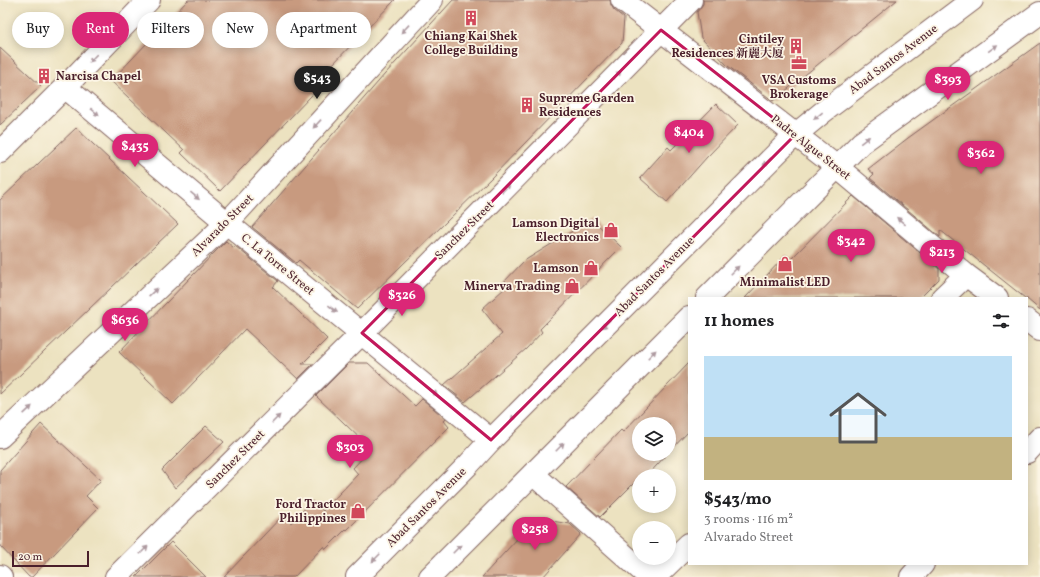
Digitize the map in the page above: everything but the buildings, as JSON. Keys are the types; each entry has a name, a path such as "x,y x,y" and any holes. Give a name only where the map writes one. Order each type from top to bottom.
{"street":[{"path":"0,152 66,87 149,0"},
{"name":"Alvarado Street","path":"0,437 227,223 432,0"},
{"name":"Padre Algue Street","path":"622,0 837,167 966,275 996,297"},
{"name":"Sanchez Street","path":"116,577 362,333 691,0"},
{"name":"Abad Santos Avenue","path":"357,577 491,440 795,135 823,112 972,0"},
{"path":"708,297 861,143 1040,13"},
{"name":"C. La Torre Street","path":"66,87 227,223 491,440"},
{"path":"943,297 966,275"},
{"path":"430,577 688,318"},
{"path":"1028,321 1040,330"},
{"path":"1028,451 1040,438"},
{"path":"533,474 649,577"},
{"path":"655,577 688,545"},
{"path":"911,577 922,565"}],"highlighted area":[{"path":"661,30 795,135 491,440 362,333"}],"place":[{"name":"Chiang Kai Shek College Building","path":"471,18"},
{"name":"Cintiley Residences 新麗大厦","path":"796,46"},
{"name":"VSA Customs Brokerage","path":"799,63"},
{"name":"Narcisa Chapel","path":"44,76"},
{"name":"Supreme Garden Residences","path":"527,105"},
{"name":"Lamson Digital Electronics","path":"611,230"},
{"name":"Minimalist LED","path":"785,264"},
{"name":"Lamson","path":"591,268"},
{"name":"Minerva Trading","path":"572,286"},
{"name":"Ford Tractor Philippines","path":"358,511"}]}
